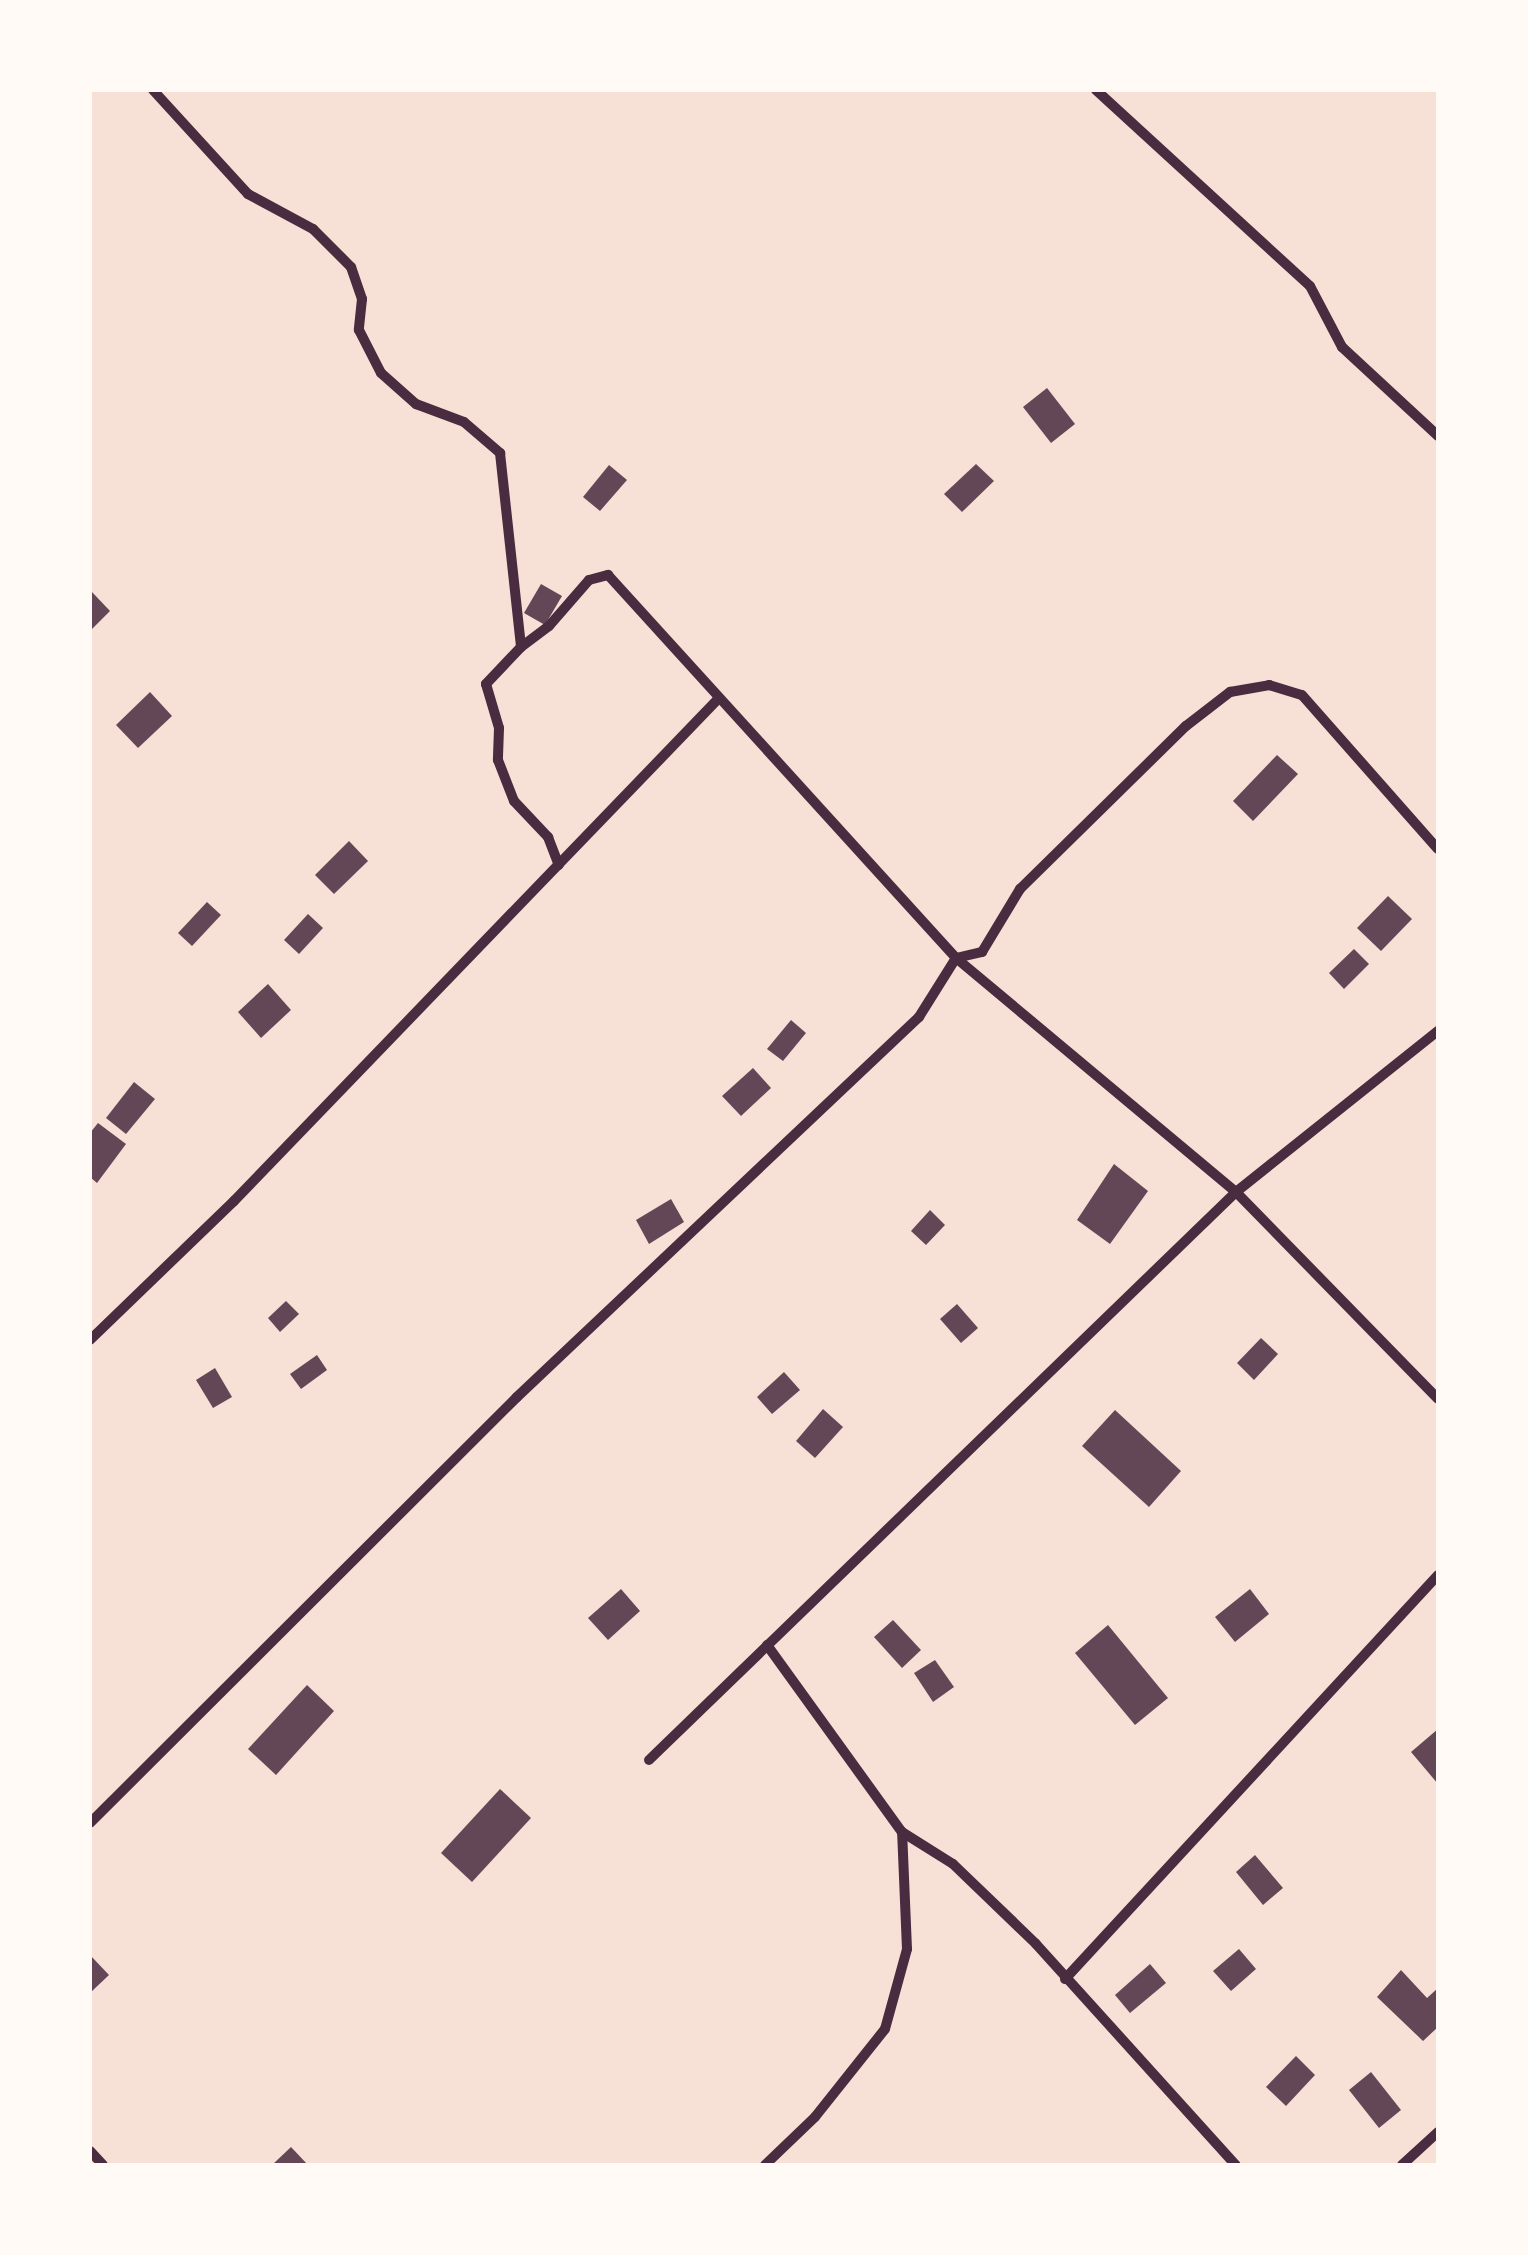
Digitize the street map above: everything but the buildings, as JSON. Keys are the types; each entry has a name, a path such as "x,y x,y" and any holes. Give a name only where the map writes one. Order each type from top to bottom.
{"street":[{"path":"153,90 248,194 313,229 351,267 362,298 359,330 381,373 416,404 464,422 500,452 521,647"},
{"path":"1096,90 1310,286 1342,347 1438,436"},
{"path":"559,864 548,837 514,801 498,760 499,728 486,684 521,647 549,626 589,580 608,575 956,958 1236,1192 1438,1400"},
{"path":"90,1823 517,1397 908,1028 956,958 982,952 1020,890 1186,726 1230,692 1269,685 1302,696 1438,849"},
{"path":"90,1340 234,1202 719,698"},
{"path":"649,1760 1236,1192 1438,1031"},
{"path":"1065,1979 1438,1576"},
{"path":"767,1645 902,1832 953,1864 1236,2165"},
{"path":"765,2165 815,2117 886,2029 907,1948 902,1832"},
{"path":"1402,2165 1438,2132"},
{"path":"90,2151 103,2165"}]}
